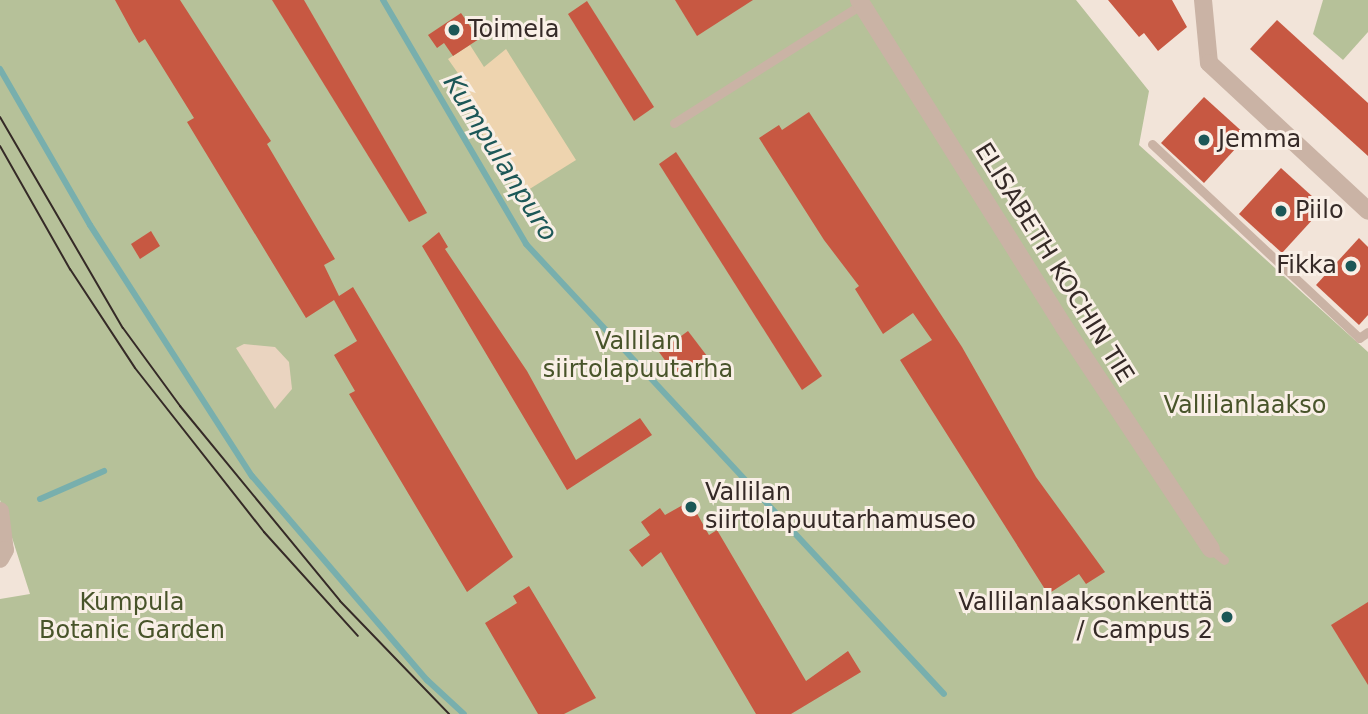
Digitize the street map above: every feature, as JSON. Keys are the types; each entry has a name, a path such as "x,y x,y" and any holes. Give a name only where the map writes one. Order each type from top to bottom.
{"street":[{"path":"1203,0 1209,63 1368,211"},
{"name":"ELISABETH KOCHIN TIE","path":"861,2 1072,339 1217,554"},
{"path":"0,511 5,550 0,559"}],"lane":[{"path":"674,123 861,2"},
{"path":"1152,144 1359,338 1368,332"}],"green space":[{"name":"Vallilan siirtolapuutarha","path":"0,0 1076,0 1149,91 1139,145 1368,352 1368,714 0,714 0,599 30,594 0,500"},
{"path":"1323,0 1368,0 1368,32 1343,60 1313,34"}],"sand":[{"path":"470,45 484,67 506,49 576,160 520,195 460,97 469,89 448,59"}],"shaded area":[{"path":"244,344 275,347 289,362 292,389 275,409 236,348"}],"building":[{"path":"115,0 180,0 271,141 267,144 335,259 324,265 339,296 353,287 513,557 467,592 349,394 355,391 334,355 357,341 334,300 306,318 187,122 194,118 145,39 139,43"},
{"path":"272,0 304,0 427,213 409,222"},
{"path":"675,0 753,0 697,36"},
{"path":"1108,0 1172,0 1187,27 1158,51 1144,33 1139,37"},
{"path":"587,1 654,107 634,121 568,14"},
{"name":"Toimela","path":"461,13 479,39 453,56 444,43 437,48 428,35"},
{"path":"1277,20 1368,103 1368,156 1250,49"},
{"name":"Jemma","path":"1204,97 1247,136 1204,183 1161,143"},
{"path":"809,112 962,347 1036,477 1105,572 1086,584 1079,574 1048,594 900,360 932,340 913,313 883,334 855,289 859,286 824,240 759,138 779,125 782,130"},
{"path":"676,152 822,376 802,390 659,164"},
{"name":"Piilo","path":"1281,168 1324,207 1282,253 1239,214"},
{"path":"151,231 160,246 140,259 131,244"},
{"path":"439,232 448,247 445,249 527,371 576,460 640,418 652,435 567,490 422,246"},
{"name":"Fikka","path":"1359,238 1368,247 1368,315 1359,325 1316,285"},
{"path":"688,331 707,356 675,374 659,352"},
{"path":"690,501 709,535 717,530 806,681 848,651 861,672 791,714 756,714 661,552 642,567 629,550 650,535 641,522 660,508 665,515"},
{"path":"529,586 596,698 564,714 538,714 485,623 517,603 513,596"},
{"path":"1368,602 1368,685 1331,625"}],"waterway":[{"name":"Kumpulanpuro","path":"383,0 526,244 944,694"},
{"path":"0,69 90,225 252,476 427,680 464,714"},
{"path":"40,499 104,471"}],"tram line":[{"path":"0,117 123,328 180,406 340,601 449,714"},
{"path":"0,146 70,269 135,368 264,532 358,636"}],"place":[{"name":"Toimela","path":"454,30"},
{"name":"Jemma","path":"1204,140"},
{"name":"Piilo","path":"1281,211"},
{"name":"Fikka","path":"1351,266"},
{"name":"Vallilan siirtolapuutarhamuseo","path":"691,507"},
{"name":"Vallilanlaaksonkenttä / Campus 2","path":"1227,617"}],"park label":[{"name":"Vallilanlaakso","path":"1245,406"},
{"name":"Kumpula Botanic Garden","path":"132,617"}]}
